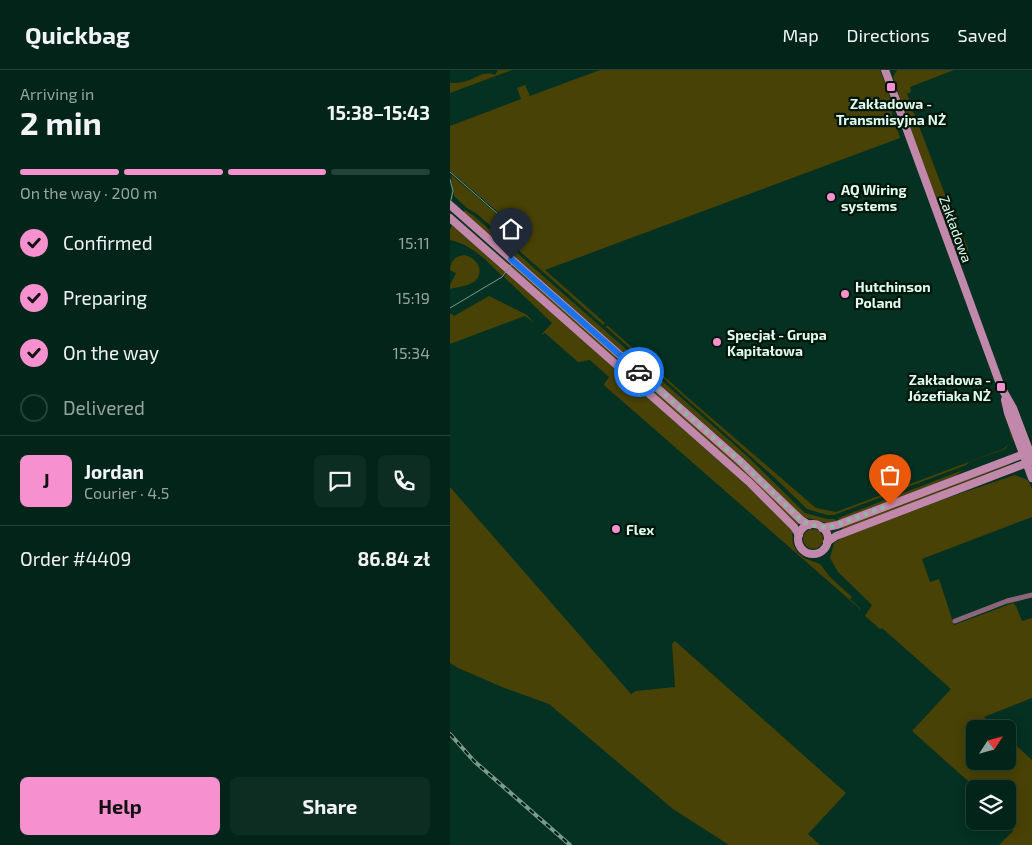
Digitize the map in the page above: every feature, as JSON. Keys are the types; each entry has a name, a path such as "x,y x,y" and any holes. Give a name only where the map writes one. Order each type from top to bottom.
{"street":[{"name":"Zakładowa","path":"885,70 1005,396 1008,413 1029,457 1032,478"},
{"path":"450,205 740,461 801,520 809,525"},
{"path":"450,218 749,482 794,527 799,535"},
{"path":"822,528 840,524 1029,457"},
{"path":"827,542 827,535 822,528 814,524 801,530 799,535 801,548 812,554 822,550 827,542 836,536 1029,457"},
{"path":"955,621 1032,595"}],"shaded area":[{"path":"498,70 512,70 450,93 450,83 460,83 486,74 495,75"},
{"path":"600,70 880,70 892,103 889,104 900,138 545,270 605,323 603,325 516,248 513,231 505,218 450,171 450,126 521,99 517,88 525,85 530,96"},
{"path":"897,70 954,70 910,87 911,92 907,94 911,103 913,102 912,109 952,213 968,248 966,256 959,255 956,252 897,95 899,94 893,77"},
{"path":"451,175 503,219 510,230 514,246 454,196"},
{"path":"465,210 514,251 513,256 463,212"},
{"path":"457,219 738,463 799,523 798,525 796,525"},
{"path":"452,225 506,272 502,276 472,249 450,240"},
{"path":"516,252 746,455 805,513 827,519 835,519 836,521 827,523 803,517 743,458 515,257"},
{"path":"458,256 469,256 478,265 480,270 478,278 472,283 450,289 456,273 450,270 451,264"},
{"path":"507,273 746,485 792,530 793,544 797,552 804,558 820,564 830,577 852,597 850,599 860,608 860,611 859,608 605,386 604,384 609,377 590,360 578,362 545,333 541,335 552,323 504,277"},
{"path":"489,296 527,315 534,323 525,316 450,344 450,314 454,316"},
{"path":"607,325 816,508 836,512 1003,449 1010,443 1005,449 969,462 966,465 834,515 827,515 807,509 775,478 606,327"},
{"path":"1010,462 1011,464 843,530 841,526"},
{"path":"963,470 955,476 839,520 838,518"},
{"path":"1015,475 1028,480 1032,489 1032,517 922,559 930,582 939,579 954,625 1013,603 1022,621 1032,618 1032,698 984,717 987,720 966,720 966,770 1016,770 1016,745 1032,760 1032,845 999,845 1013,830 1016,830 1016,780 967,780 912,731 951,689 882,628 880,629 865,616 872,605 838,572 830,558 834,543 845,536"},
{"path":"450,487 631,694 636,691 675,687 672,644 675,641 846,793 808,834 820,845 729,845 673,809 549,704 502,687 450,663"},
{"path":"813,529 820,532 823,539 820,546 813,549 806,546 803,539 806,532"}],"tram line":[{"path":"450,172 506,221 513,235 515,250 512,264 502,277 450,308"},
{"path":"450,179 453,191 450,204"}],"railway":[{"path":"450,734 474,761 570,845"}],"way so far":[{"path":"639,372 740,461 801,520 809,525 814,524 822,528 831,527 890,505"}],"place":[{"name":"Zakładowa - Transmisyjna NŻ","path":"891,87"},
{"name":"AQ Wiring systems","path":"831,197"},
{"name":"Hutchinson Poland","path":"845,294"},
{"name":"Specjał - Grupa Kapitałowa","path":"717,342"},
{"name":"Zakładowa - Józefiaka NŻ","path":"1001,387"},
{"name":"Flex","path":"616,529"}],"route":[{"path":"511,259 639,372"}]}
